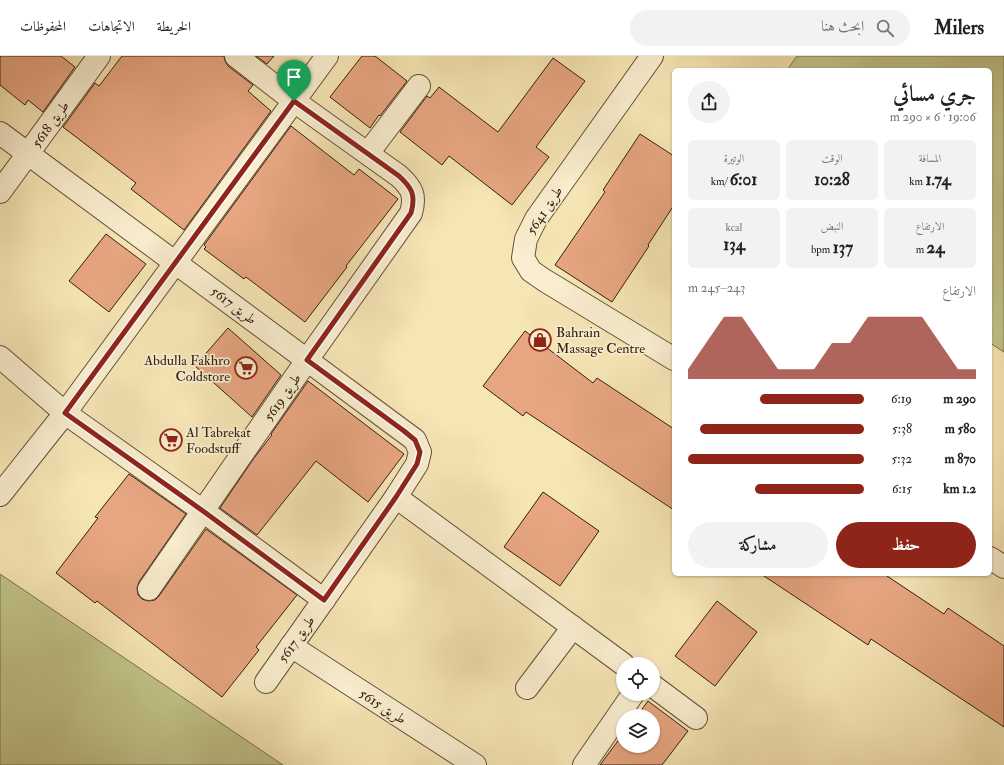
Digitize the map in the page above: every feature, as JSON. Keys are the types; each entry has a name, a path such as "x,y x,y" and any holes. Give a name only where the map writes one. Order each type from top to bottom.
{"street":[{"name":"طريق 5618","path":"0,192 99,56"},
{"name":"طريق 5619","path":"149,589 307,360 411,213 414,199 410,187 399,176 294,101 236,56"},
{"path":"0,495 65,413 327,56"},
{"name":"طريق 5641","path":"652,56 536,219 526,239 523,258 531,270 544,280 672,358"},
{"path":"368,153 418,86"},
{"name":"طريق 5617","path":"0,133 415,440 420,452 417,464 396,497 266,682"},
{"path":"0,357 65,413 203,511 324,600"},
{"path":"396,497 616,659"},
{"path":"992,559 1004,567"},
{"path":"527,688 573,627"},
{"name":"طريق 5615","path":"291,646 475,765"},
{"path":"660,691 696,718"},
{"path":"584,765 627,701"}],"green space":[{"path":"797,56 1004,56 1004,352 992,344 992,68 788,68"},
{"path":"0,574 283,765 0,765"}],"building":[{"path":"0,56 61,56 75,67 43,112 28,100 25,105 0,85"},
{"path":"122,56 224,56 228,66 253,85 248,91 271,111 184,230 131,189 136,183 63,127 95,83 99,86"},
{"path":"256,56 274,56 267,64"},
{"path":"362,56 375,56 407,81 370,128 330,97"},
{"path":"553,58 585,81 536,147 549,157 512,205 449,156 442,165 400,132 427,96 430,98 439,87 498,132"},
{"path":"291,126 354,175 359,169 398,199 305,322 246,277 244,279 204,249 206,247 204,245"},
{"path":"640,134 672,155 672,208 612,302 555,265 605,192 603,190"},
{"path":"106,234 146,264 109,312 69,281"},
{"path":"228,328 281,375 252,417 195,366"},
{"path":"525,331 593,383 597,378 672,428 672,509 526,412 523,416 483,386"},
{"path":"308,381 404,454 368,502 316,461 257,535 220,508"},
{"path":"129,474 186,514 139,582 137,588 138,595 142,599 148,601 155,600 159,596 206,529 297,595 256,647 259,650 222,697 97,601 95,603 56,573 98,518 95,517"},
{"path":"543,492 599,531 560,586 504,547"},
{"path":"764,576 887,576 944,614 948,608 1004,646 1004,727 871,639 868,645"},
{"path":"717,601 757,632 715,686 675,656"},
{"path":"648,701 659,709 642,709"},
{"path":"660,710 688,731 662,765 600,765 616,743 616,753 660,753"}],"place":[{"name":"Bahrain Massage Centre","path":"540,340"},
{"name":"Abdulla Fakhro Coldstore","path":"246,368"},
{"name":"Al Tabrekat Foodstuff","path":"171,440"}],"route":[{"path":"294,101 405,181 413,194 414,204 411,213 307,360 404,431 415,440 420,452 417,464 396,497 324,600 203,511 65,413 294,101"}]}
